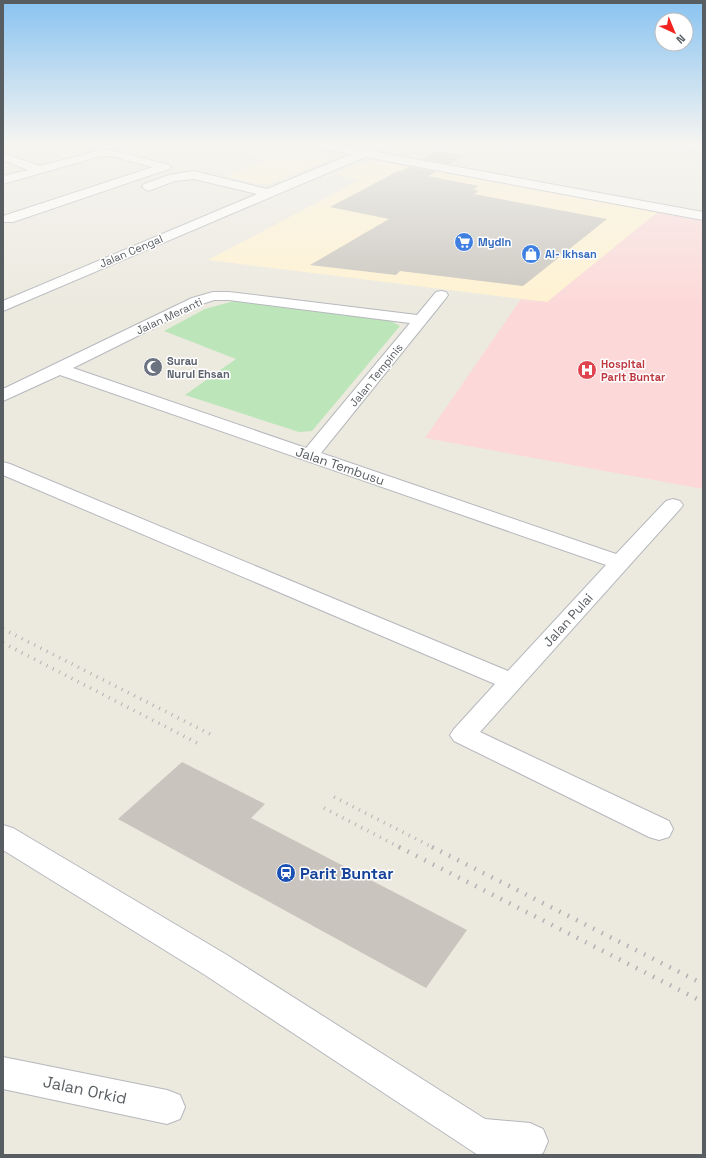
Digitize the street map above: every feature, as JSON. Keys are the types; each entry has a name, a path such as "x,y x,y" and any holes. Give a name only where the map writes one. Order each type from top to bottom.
{"street":[{"path":"5,218 68,198"},
{"name":"Jalan Cengal","path":"3,306 254,198"},
{"path":"611,198 703,216"},
{"path":"626,198 703,212"},
{"path":"5,218 38,221"},
{"name":"Jalan Tempinis","path":"310,456 441,295"},
{"name":"Jalan Meranti","path":"3,396 197,301 213,296 229,296 420,320"},
{"name":"Jalan Tembusu","path":"60,369 620,563"},
{"path":"3,468 512,682"},
{"name":"Jalan Pulai","path":"659,829 463,735 673,505"},
{"path":"3,836 216,965 477,1134 521,1148"},
{"name":"Jalan Orkid","path":"3,1073 167,1107"}],"shaded area":[{"path":"326,198 584,198 658,212 547,302 208,260"},
{"name":"Hospital Parit Buntar","path":"658,212 703,221 703,489 425,438 521,299 547,302"}],"green space":[{"path":"234,301 391,321 400,326 312,431 299,432 185,395 236,359 164,331 205,309"}],"building":[{"name":"Mydin","path":"347,198 495,198 607,219 523,286 400,271 396,275 310,265 389,219 330,207"},
{"name":"Parit Buntar","path":"182,762 265,804 251,818 467,930 426,988 118,819"}],"railway":[{"path":"3,629 212,735"},
{"path":"3,643 201,745"},
{"path":"334,797 434,848"},
{"path":"324,808 401,848"},
{"path":"399,847 703,1002"},
{"path":"432,847 703,984"}],"place":[{"name":"Mydin","path":"464,242"},
{"name":"Al- Ikhsan","path":"531,254"},
{"name":"Surau Nurul Ehsan","path":"153,367"},
{"name":"Hospital Parit Buntar","path":"587,370"},
{"name":"Parit Buntar","path":"286,873"}]}
